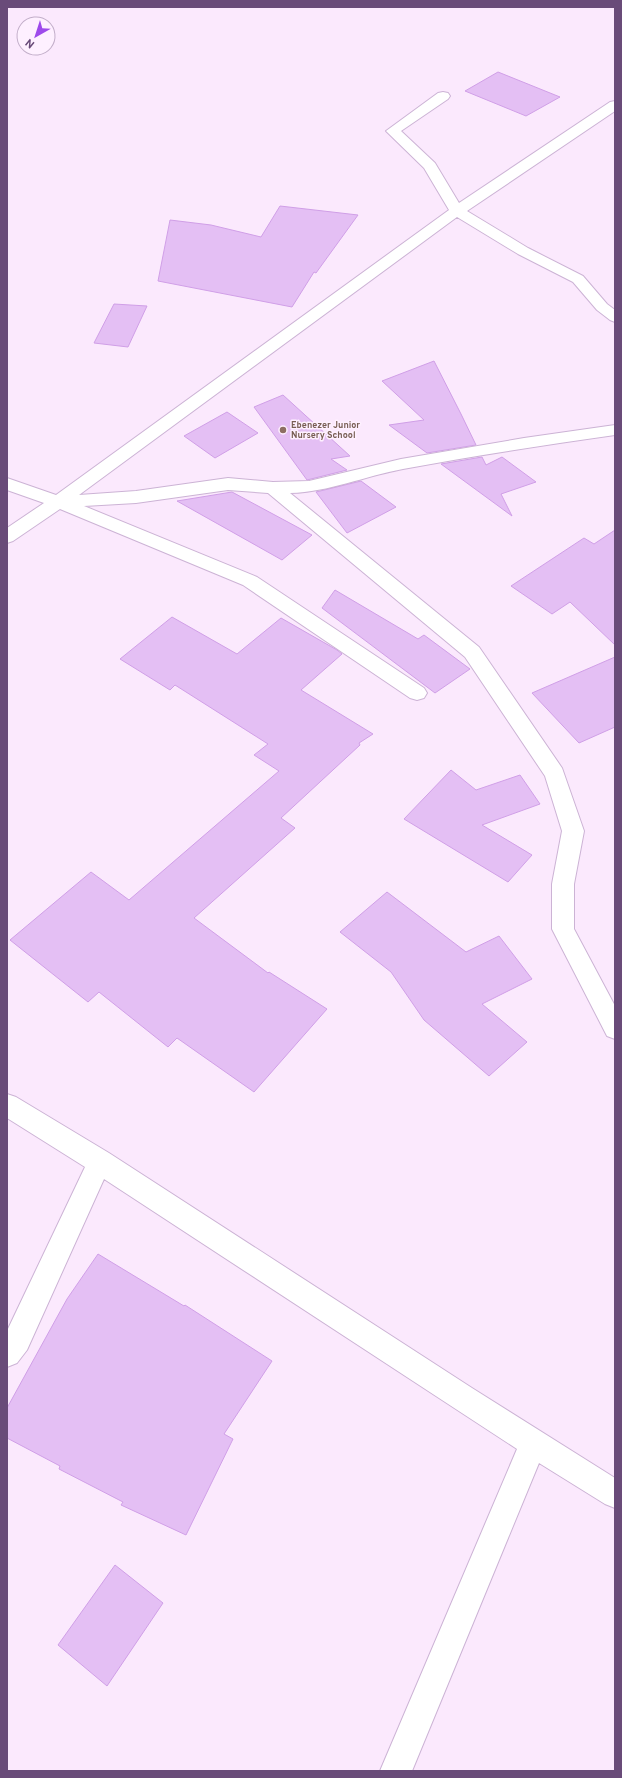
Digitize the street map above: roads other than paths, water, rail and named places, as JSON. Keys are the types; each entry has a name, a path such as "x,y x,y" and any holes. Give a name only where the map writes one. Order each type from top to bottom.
{"street":[{"path":"443,96 394,131 430,166 457,211 523,251 578,279 602,307 615,317"},
{"path":"7,537 58,502 457,211 615,105"},
{"path":"58,502 136,497 228,484 273,488 309,487 401,464 524,443 615,430"},
{"path":"7,484 58,502 250,581 417,693"},
{"path":"273,488 472,652 555,774 573,831 563,884 563,929 615,1029"},
{"path":"7,1105 100,1161 532,1444 615,1494"},
{"path":"7,1353 17,1340 100,1161"},
{"path":"396,1771 532,1444"}],"place":[{"name":"Ebenezer Junior Nursery School","path":"283,430"}]}
